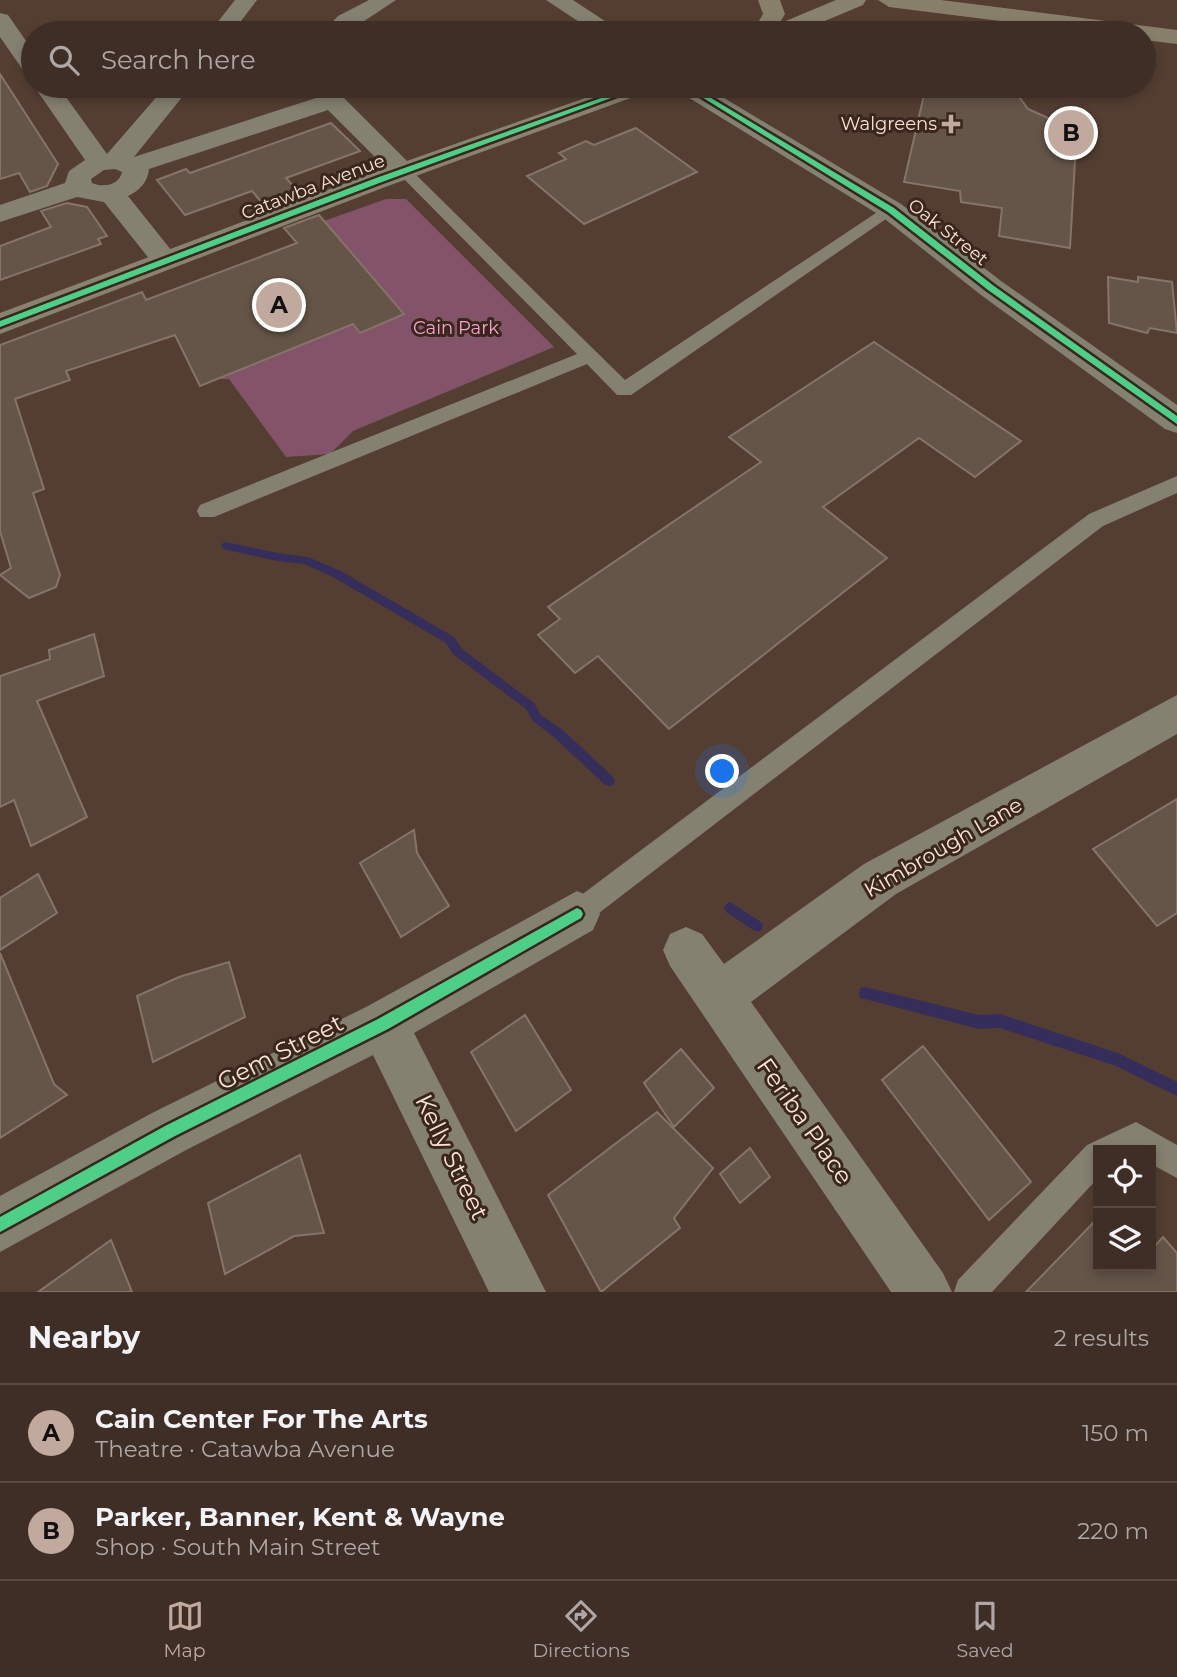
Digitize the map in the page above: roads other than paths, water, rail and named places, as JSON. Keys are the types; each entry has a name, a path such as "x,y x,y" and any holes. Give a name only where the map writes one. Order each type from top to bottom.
{"main road":[{"path":"769,0 774,14 770,21"},
{"path":"805,21 855,0"},
{"path":"888,0 1041,21"},
{"path":"958,0 1041,21"},
{"path":"1156,35 1177,37"},
{"name":"Catawba Avenue","path":"0,324 404,171 607,98"}],"street":[{"path":"229,21 246,0"},
{"path":"346,21 384,0"},
{"path":"556,0 592,21"},
{"path":"0,20 21,51"},
{"path":"0,214 79,187 92,194 111,193 133,180 136,170 116,163 57,98"},
{"path":"116,163 169,98"},
{"path":"79,187 78,177 309,98"},
{"path":"330,98 404,171"},
{"name":"Oak Street","path":"707,98 891,210 991,288 1177,421"},
{"path":"111,193 165,261"},
{"name":"Kimbrough Lane","path":"719,997 880,879 1173,722"},
{"name":"Gem Street","path":"0,1225 170,1131 383,1024 577,914"},
{"name":"Feriba Place","path":"685,950 924,1292"},
{"name":"Kelly Street","path":"383,1024 435,1122 518,1292"}],"lane":[{"path":"404,171 624,390 891,210"},
{"path":"207,512 588,356"},
{"path":"577,914 1096,520 1177,484"},
{"path":"1118,1145 1136,1137 1149,1145"},
{"path":"1156,1150 1177,1163"},
{"path":"970,1292 1093,1162"}],"waterway":[{"path":"226,546 305,560 337,574 450,640 457,651 530,706 537,718 560,735 609,781"},
{"path":"730,908 757,926"},
{"path":"865,993 979,1022 1000,1021 1118,1060 1177,1089"}],"place":[{"name":"Walgreens","path":"951,124"},
{"name":"Parker, Banner, Kent & Wayne","path":"1071,133"},
{"name":"Cain Center For The Arts","path":"279,305"}],"park label":[{"name":"Cain Park","path":"456,328"}]}
